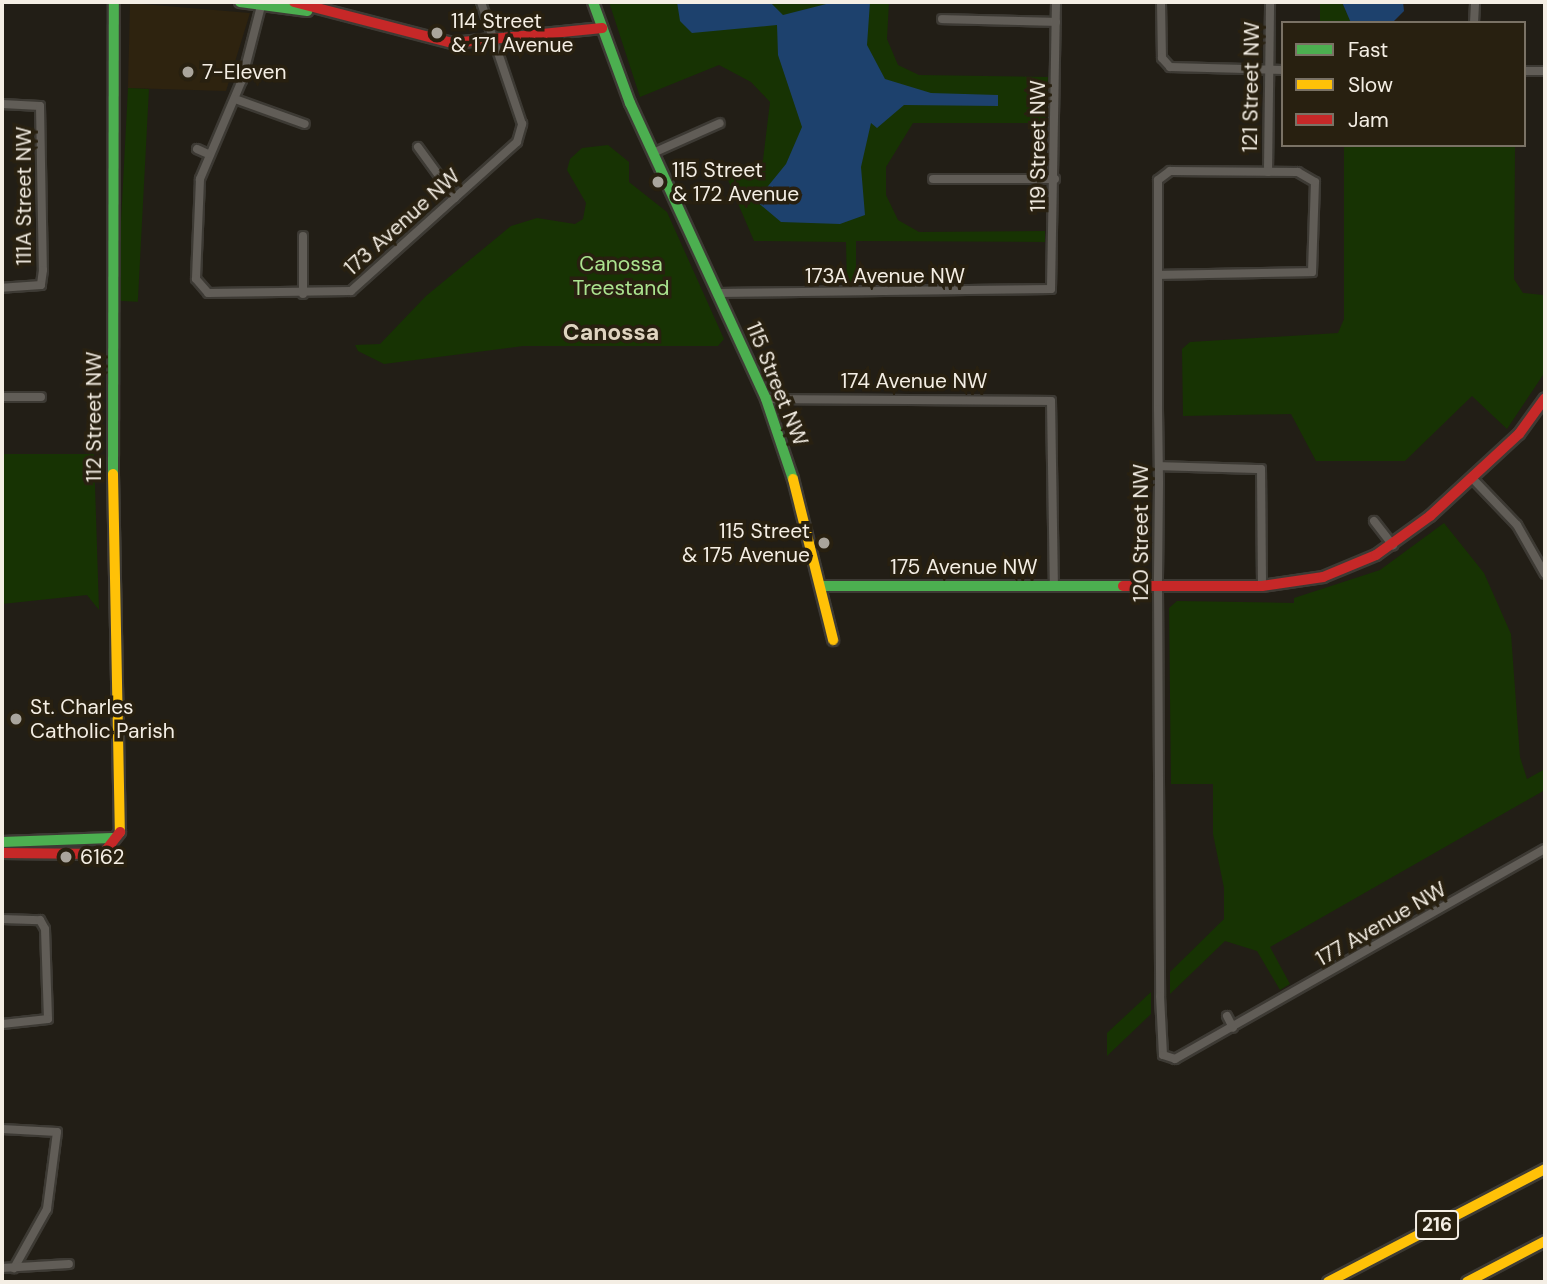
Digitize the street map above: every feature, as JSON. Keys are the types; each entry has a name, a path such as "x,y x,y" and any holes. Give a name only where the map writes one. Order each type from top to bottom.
{"main road":[{"name":"112 Street NW","path":"114,2 113,657 120,832"},
{"path":"240,2 310,11 431,41 495,43 602,28"},
{"path":"294,2 310,11"},
{"name":"115 Street NW","path":"593,2 653,153 766,398 824,586 833,640"},
{"name":"175 Avenue NW","path":"824,586 1262,586 1324,577 1393,545 1519,434 1545,398"},
{"path":"2,842 104,843 120,832"},
{"path":"2,853 103,854 120,832"},
{"name":"216","path":"1328,1282 1545,1169"},
{"path":"1467,1282 1545,1241"}],"street":[{"path":"481,2 495,43"},
{"name":"119 Street NW","path":"1051,289 1056,2"},
{"path":"1161,2 1165,64 1281,70"},
{"name":"121 Street NW","path":"1268,172 1270,2"},
{"path":"1474,21 1475,2"},
{"path":"197,149 208,153 235,99 261,4"},
{"path":"942,19 1056,22"},
{"name":"173 Avenue NW","path":"208,153 197,202 202,289 303,294 360,286 523,132 495,43"},
{"path":"1526,71 1545,71"},
{"path":"235,99 305,124"},
{"name":"111A Street NW","path":"2,104 40,106 41,285 2,288"},
{"path":"653,153 720,123"},
{"path":"418,147 455,198"},
{"path":"1158,275 1312,272 1316,187 1310,175 1268,172"},
{"name":"120 Street NW","path":"1166,1058 1160,1047 1158,586 1158,275 1163,174 1268,172"},
{"path":"933,179 1055,179"},
{"path":"303,236 303,294"},
{"name":"173A Avenue NW","path":"718,293 1051,289"},
{"path":"2,397 41,397"},
{"name":"174 Avenue NW","path":"766,398 1040,398 1056,409 1054,587"},
{"path":"1159,466 1261,469 1262,586"},
{"path":"1472,478 1517,525 1545,574"},
{"path":"1374,521 1393,545"},
{"name":"177 Avenue NW","path":"1166,1058 1233,1028 1545,849"},
{"path":"1160,893 1170,893"},
{"path":"2,919 40,920 45,929 48,1019 42,1022 2,1024"},
{"path":"1227,1016 1233,1028"},
{"path":"2,1129 57,1132 47,1209 14,1268"},
{"path":"2,1268 69,1264"}],"shaded area":[{"path":"130,3 250,13 226,91 128,88"}],"green space":[{"path":"609,2 889,2 887,39 898,65 919,75 1048,77 1045,123 913,123 886,167 886,195 898,220 919,232 1045,231 1045,242 856,241 856,285 847,286 846,242 754,241 728,180 763,160 770,102 751,82 719,65 640,97"},
{"path":"1320,2 1342,2 1350,21 1320,21"},
{"path":"128,88 149,89 138,302 117,301"},
{"name":"Canossa Treestand","path":"608,145 629,162 629,182 667,212 724,339 718,346 523,346 384,364 358,351 355,345 380,344 426,296 511,226 537,218 575,224 583,219 586,203 567,170 570,159 582,148"},
{"path":"1344,147 1515,147 1514,279 1523,293 1543,295 1545,289 1545,372 1507,429 1472,396 1405,461 1316,461 1291,414 1183,416 1182,349 1190,342 1338,333 1344,319"},
{"path":"2,454 94,454 99,610 87,595 2,604"},
{"path":"1444,523 1484,573 1511,634 1520,757 1527,779 1545,769 1545,790 1270,947 1290,984 1280,990 1257,951 1225,941 1170,994 1170,972 1224,919 1224,888 1213,834 1213,784 1171,784 1169,608 1177,601 1294,603 1294,598 1380,570"},
{"path":"1151,992 1151,1014 1107,1056 1107,1033"}],"water":[{"path":"677,2 770,2 783,15 834,2 870,2 867,45 885,79 931,93 998,95 998,106 904,105 877,128 871,123 861,167 865,215 840,224 781,222 756,201 786,164 802,127 778,55 777,25 692,33 680,21"},
{"path":"1342,2 1403,2 1404,11 1394,21 1350,21"}],"traffic: fast":[{"path":"113,474 114,2"},
{"path":"240,2 307,11"},
{"path":"593,2 630,103 766,399 793,479"},
{"path":"824,586 1123,586"},
{"path":"2,842 112,838"}],"traffic: slow":[{"path":"113,474 120,832"},
{"path":"793,479 833,640"},
{"path":"1328,1282 1545,1169"},
{"path":"1467,1282 1545,1241"}],"traffic: jam":[{"path":"294,2 452,43 602,28"},
{"path":"1123,586 1262,586 1323,577 1376,555 1430,516 1519,434 1545,398"},
{"path":"2,853 103,854 120,832"}],"place":[{"name":"114 Street & 171 Avenue","path":"437,33"},
{"name":"7-Eleven","path":"188,72"},
{"name":"115 Street & 172 Avenue","path":"658,182"},
{"name":"115 Street & 175 Avenue","path":"824,543"},
{"name":"St. Charles Catholic Parish","path":"16,719"},
{"name":"6162","path":"66,857"}],"district":[{"name":"Canossa","path":"611,332"}]}
